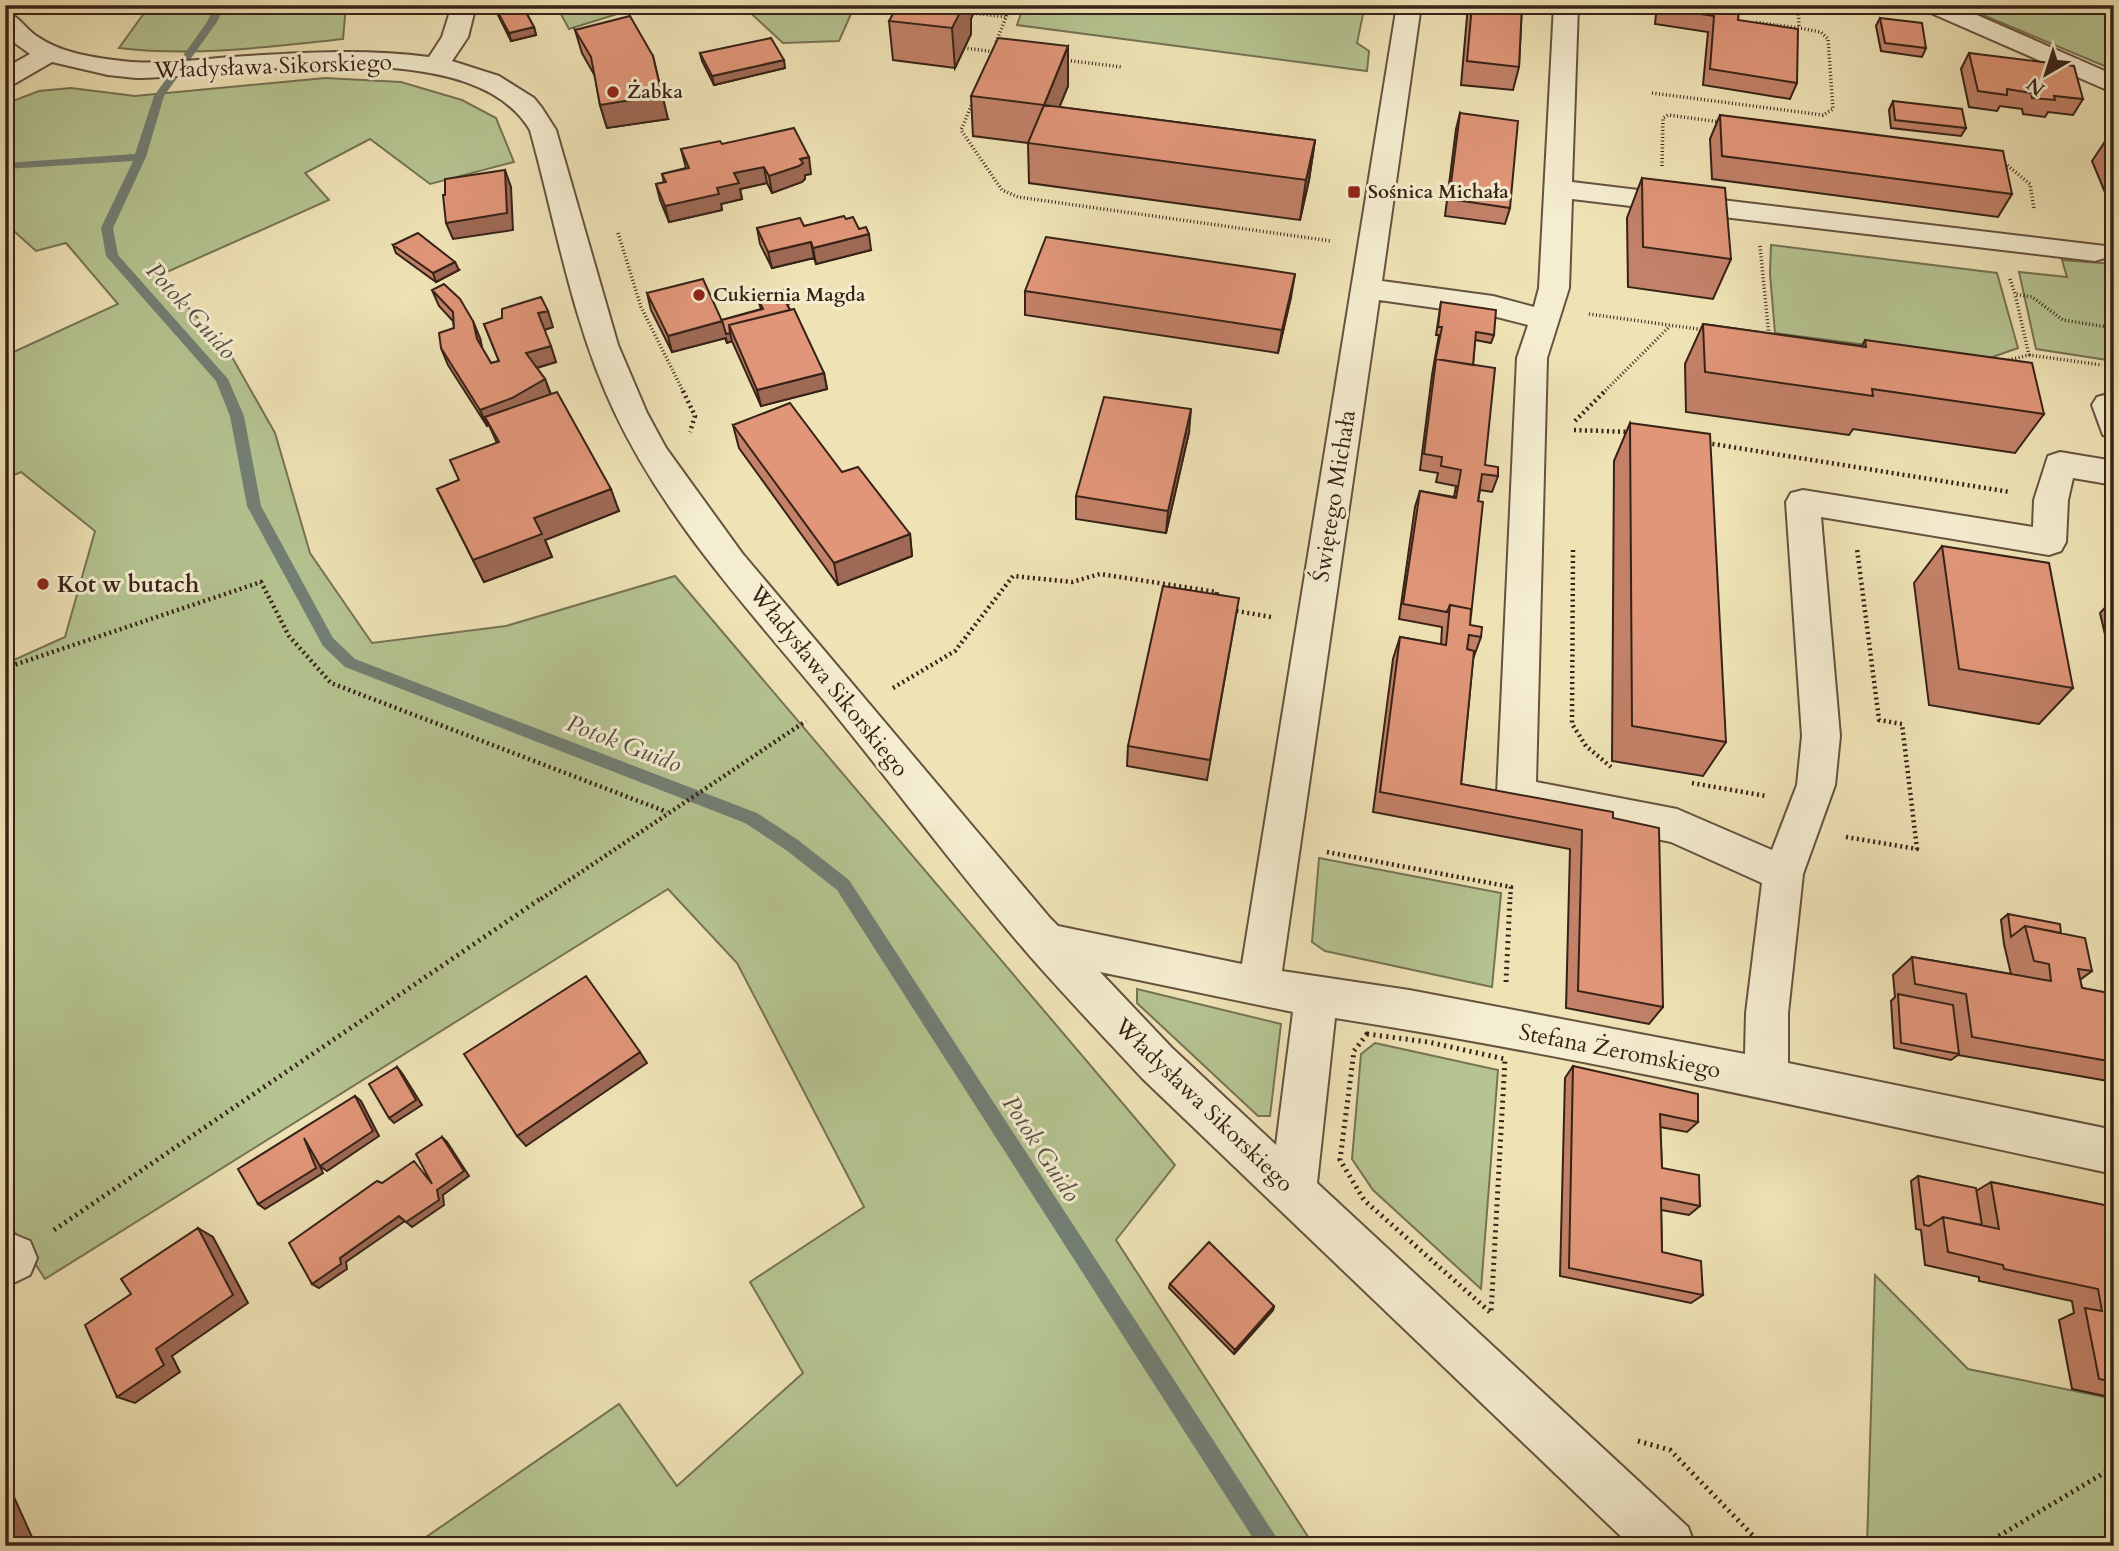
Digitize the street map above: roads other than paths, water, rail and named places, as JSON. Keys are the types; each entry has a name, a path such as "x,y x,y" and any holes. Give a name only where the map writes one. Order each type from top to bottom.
{"street":[{"path":"436,65 455,37 464,5"},
{"name":"Świętego Michała","path":"1259,987 1367,289 1379,187 1409,5"},
{"path":"1566,5 1554,288 1532,358 1516,794 1677,826 1783,874"},
{"path":"1933,5 2114,85"},
{"name":"Władysława Sikorskiego","path":"5,19 16,36 48,54 100,67 143,71 344,60 436,65 491,81 527,105 543,130 602,343 629,410 659,466 729,560 1044,942 1157,1063 1669,1546"},
{"path":"5,79 48,54"},
{"path":"1558,189 2095,252"},
{"path":"1367,289 1547,314"},
{"path":"1766,1079 1767,1013 1783,874 1808,806 1821,760 1803,502 2049,542 2051,500 2060,464 2114,473"},
{"path":"1044,942 1316,997 1293,1191"},
{"name":"Stefana Żeromskiego","path":"1316,997 1409,1010 1766,1079 2114,1152"}],"waterway":[{"name":"Potok Guido","path":"140,157 159,96 212,22 220,5"},
{"path":"5,166 140,157"},
{"name":"Potok Guido","path":"140,157 107,228 112,256 222,379 237,416 254,506 328,642 350,663 751,818 792,845 843,885 1271,1546"}],"place":[{"name":"Żabka","path":"613,92"},
{"name":"Sośnica Michała","path":"1354,192"},
{"name":"Cukiernia Magda","path":"699,295"},
{"name":"Kot w butach","path":"43,584"}]}
